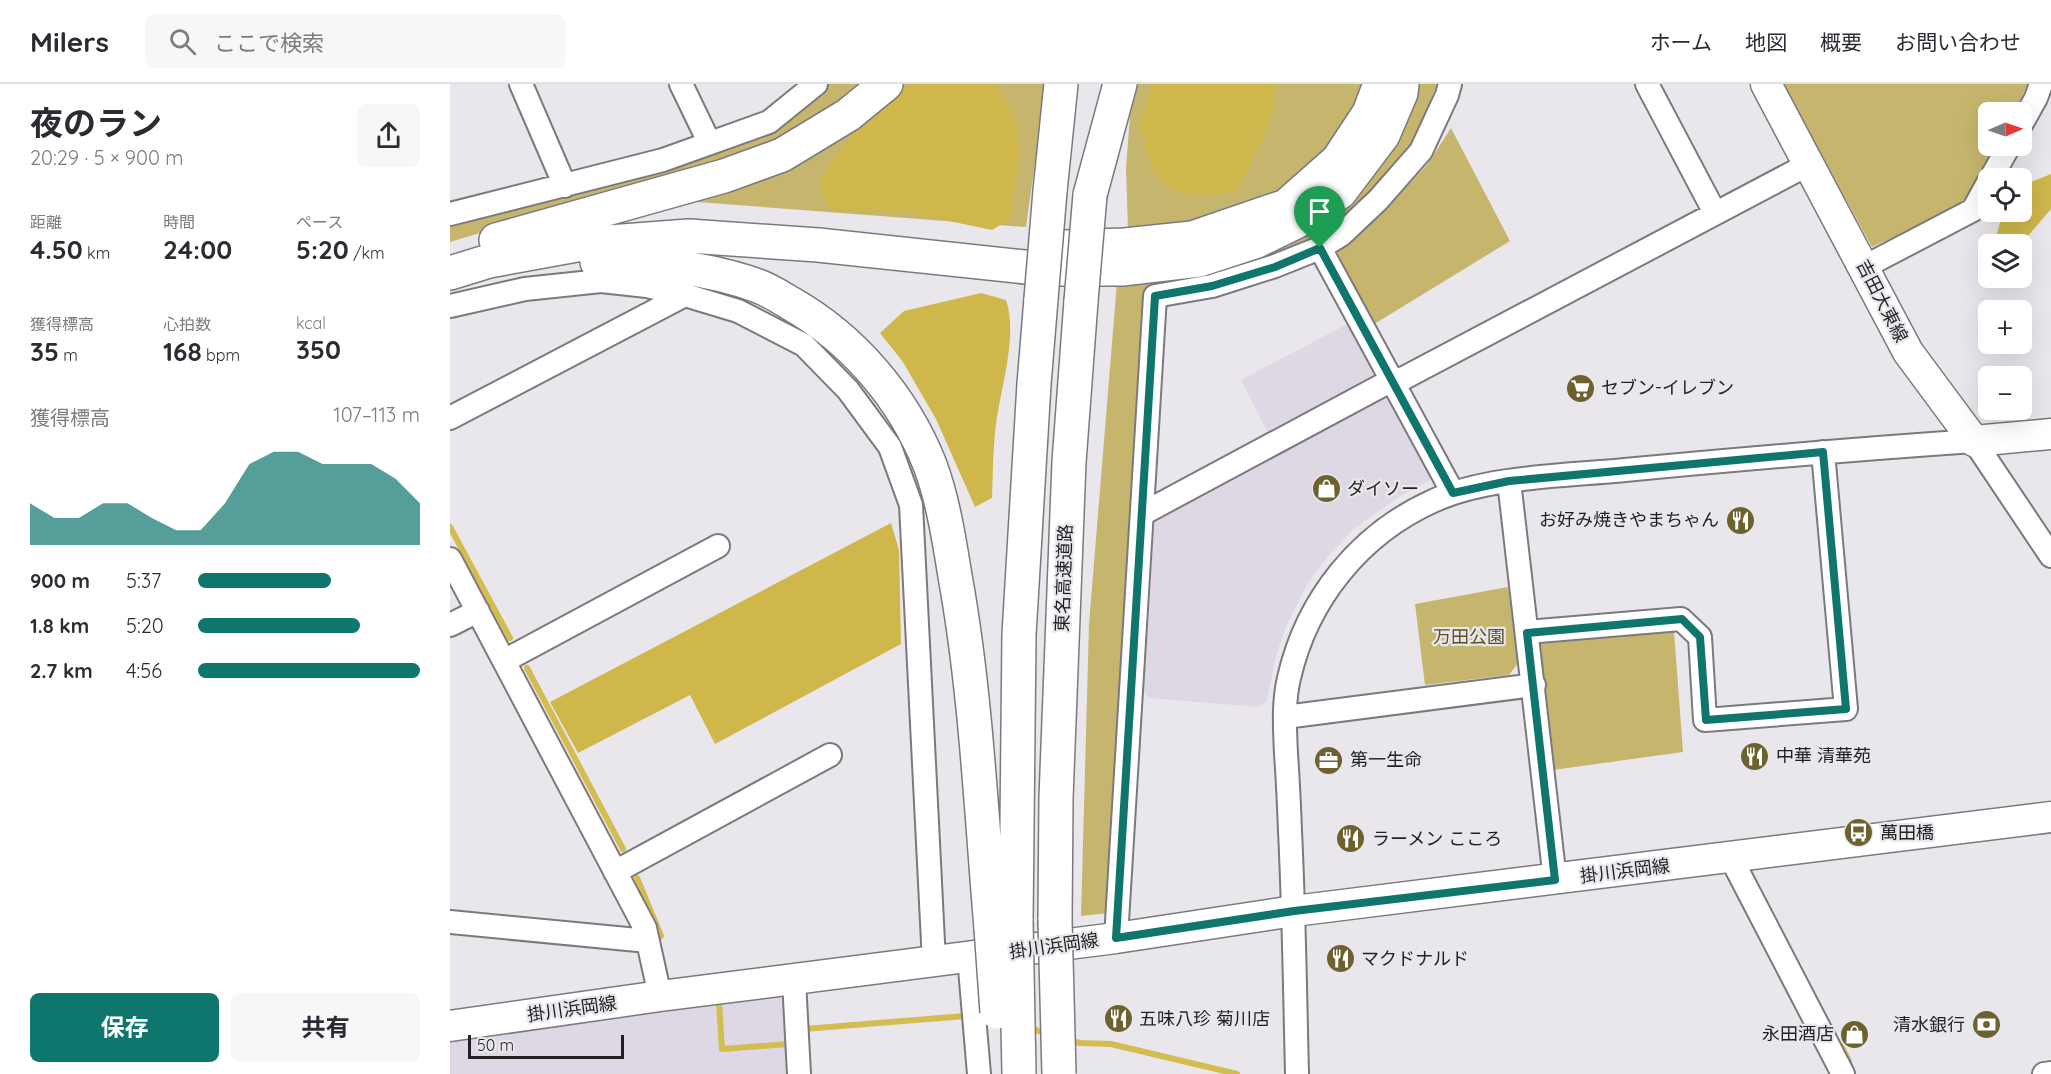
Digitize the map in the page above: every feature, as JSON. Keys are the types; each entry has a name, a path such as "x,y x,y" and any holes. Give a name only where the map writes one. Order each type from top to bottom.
{"highway":[{"path":"450,251 510,237 723,176 782,155 848,115 886,84"},
{"path":"1002,1074 1003,925 1019,635 1034,384 1061,84"},
{"name":"東名高速道路","path":"1059,1074 1055,920 1056,798 1067,496 1090,195 1103,84"},
{"path":"1090,195 1120,84"},
{"path":"510,237 662,216 735,217 812,223 1037,246 1125,245 1192,238 1286,206 1338,160 1369,113 1380,84"},
{"path":"450,273 489,261 582,244 689,236 807,244 1044,269 1122,269 1198,260 1257,241 1300,220 1340,192 1383,135 1401,93 1402,84"},
{"path":"450,278 520,267 580,262 647,263 696,269 760,286 812,316 861,357 899,405 930,465 947,526 964,625 1003,925 1019,1074"}],"main road":[{"name":"吉田大東線","path":"1766,84 1908,352 1974,441"},
{"path":"1974,441 2051,434"},
{"name":"掛川浜岡線","path":"450,1026 660,996 1116,938 1294,911 2051,817"}],"street":[{"path":"521,84 565,186"},
{"path":"681,84 709,142"},
{"path":"450,214 663,160 769,122 816,84"},
{"path":"1116,938 1155,296 1212,286 1275,267 1320,248 1341,235 1378,200 1421,151 1450,84"},
{"path":"1647,84 1715,213"},
{"path":"2032,106 2042,84"},
{"path":"1142,514 1392,380 1404,378 1809,164"},
{"path":"1864,267 1973,210 1978,201"},
{"path":"1320,248 1453,493"},
{"path":"450,306 525,289 601,281 647,286 738,311 804,345 848,390 890,447 911,505 934,962"},
{"path":"450,418 685,295"},
{"path":"1297,1074 1294,911 1285,717 1288,681 1299,644 1312,614 1330,583 1354,555 1408,514 1453,493 1509,481 1823,452 1974,441 2051,556"},
{"path":"1527,633 1682,619 1700,637 1706,720 1846,709 1823,452"},
{"path":"1509,481 1555,880"},
{"path":"504,661 718,546"},
{"path":"450,559 645,928 660,996"},
{"path":"450,625 477,611"},
{"path":"1285,717 1534,686"},
{"path":"615,872 830,755"},
{"path":"1731,858 1843,1074"},
{"path":"450,922 648,941"},
{"path":"969,957 979,1074"},
{"path":"794,980 799,1074"},
{"path":"2044,1074 2051,1073"}],"shaded area":[{"path":"913,84 996,84 1015,117 1020,150 1010,219 992,230 906,212 829,210 819,182 868,111"},
{"path":"1152,84 1276,84 1272,112 1267,126 1256,154 1236,192 1191,196 1168,188 1153,170 1139,124"},
{"path":"2051,174 2051,209 2030,234 1997,234 2000,222 2032,222 2032,182"},
{"path":"981,293 1006,300 1010,329 995,433 992,498 975,507 936,419 903,362 880,333 904,311"},
{"path":"1349,323 1375,370 1372,380 1269,435 1241,380"},
{"path":"1383,395 1392,397 1432,472 1429,481 1397,498 1355,528 1318,569 1286,626 1276,656 1267,700 1259,707 1149,698 1143,691 1154,521 1159,516"},
{"path":"891,523 899,550 901,644 715,744 690,695 578,753 550,702"},
{"path":"778,995 785,1001 791,1074 450,1074 450,1039"}],"green space":[{"path":"821,84 859,84 828,109 751,152 450,242 450,214 750,128"},
{"path":"890,84 1046,84 1026,227 684,201"},
{"path":"1138,84 1368,84 1353,125 1272,201 1182,223 1128,229 1126,168 1130,116"},
{"path":"1416,84 1437,84 1411,150 1362,210 1295,254 1143,294 1108,913 1081,916 1089,624 1117,282 1179,277 1289,246 1353,200 1410,117"},
{"path":"1783,84 2028,84 2019,102 1978,102 1978,156 1991,156 1984,168 1978,168 1978,180 1969,194 1951,209 1872,247"},
{"path":"1451,128 1510,241 1371,326 1337,251 1377,218 1427,165"},
{"name":"万田公園","path":"1508,587 1518,663 1509,675 1425,685 1415,604"},
{"path":"1674,631 1683,752 1553,770 1538,644"}],"waterway":[{"path":"450,527 510,638"},
{"path":"527,668 623,849"},
{"path":"637,878 661,936"},
{"path":"719,1003 722,1049 788,1044"},
{"path":"804,1029 965,1016"},
{"path":"1028,1027 1049,1035"},
{"path":"1068,1040 1080,1043 1111,1044 1237,1074"},
{"path":"1841,1046 1849,1061"}],"place":[{"name":"セブン-イレブン","path":"1580,388"},
{"name":"ダイソー","path":"1326,489"},
{"name":"お好み焼きやまちゃん","path":"1740,520"},
{"name":"中華 清華苑","path":"1755,756"},
{"name":"第一生命","path":"1329,760"},
{"name":"萬田橋","path":"1859,833"},
{"name":"ラーメン こころ","path":"1351,839"},
{"name":"マクドナルド","path":"1340,959"},
{"name":"五味八珍 菊川店","path":"1118,1019"},
{"name":"清水銀行","path":"1986,1025"},
{"name":"永田酒店","path":"1855,1034"}],"route":[{"path":"1320,248 1453,493 1509,481 1823,452 1846,709 1706,720 1700,637 1682,619 1527,633 1555,880 1294,911 1116,938 1155,296 1212,286 1275,267 1320,248"}]}
